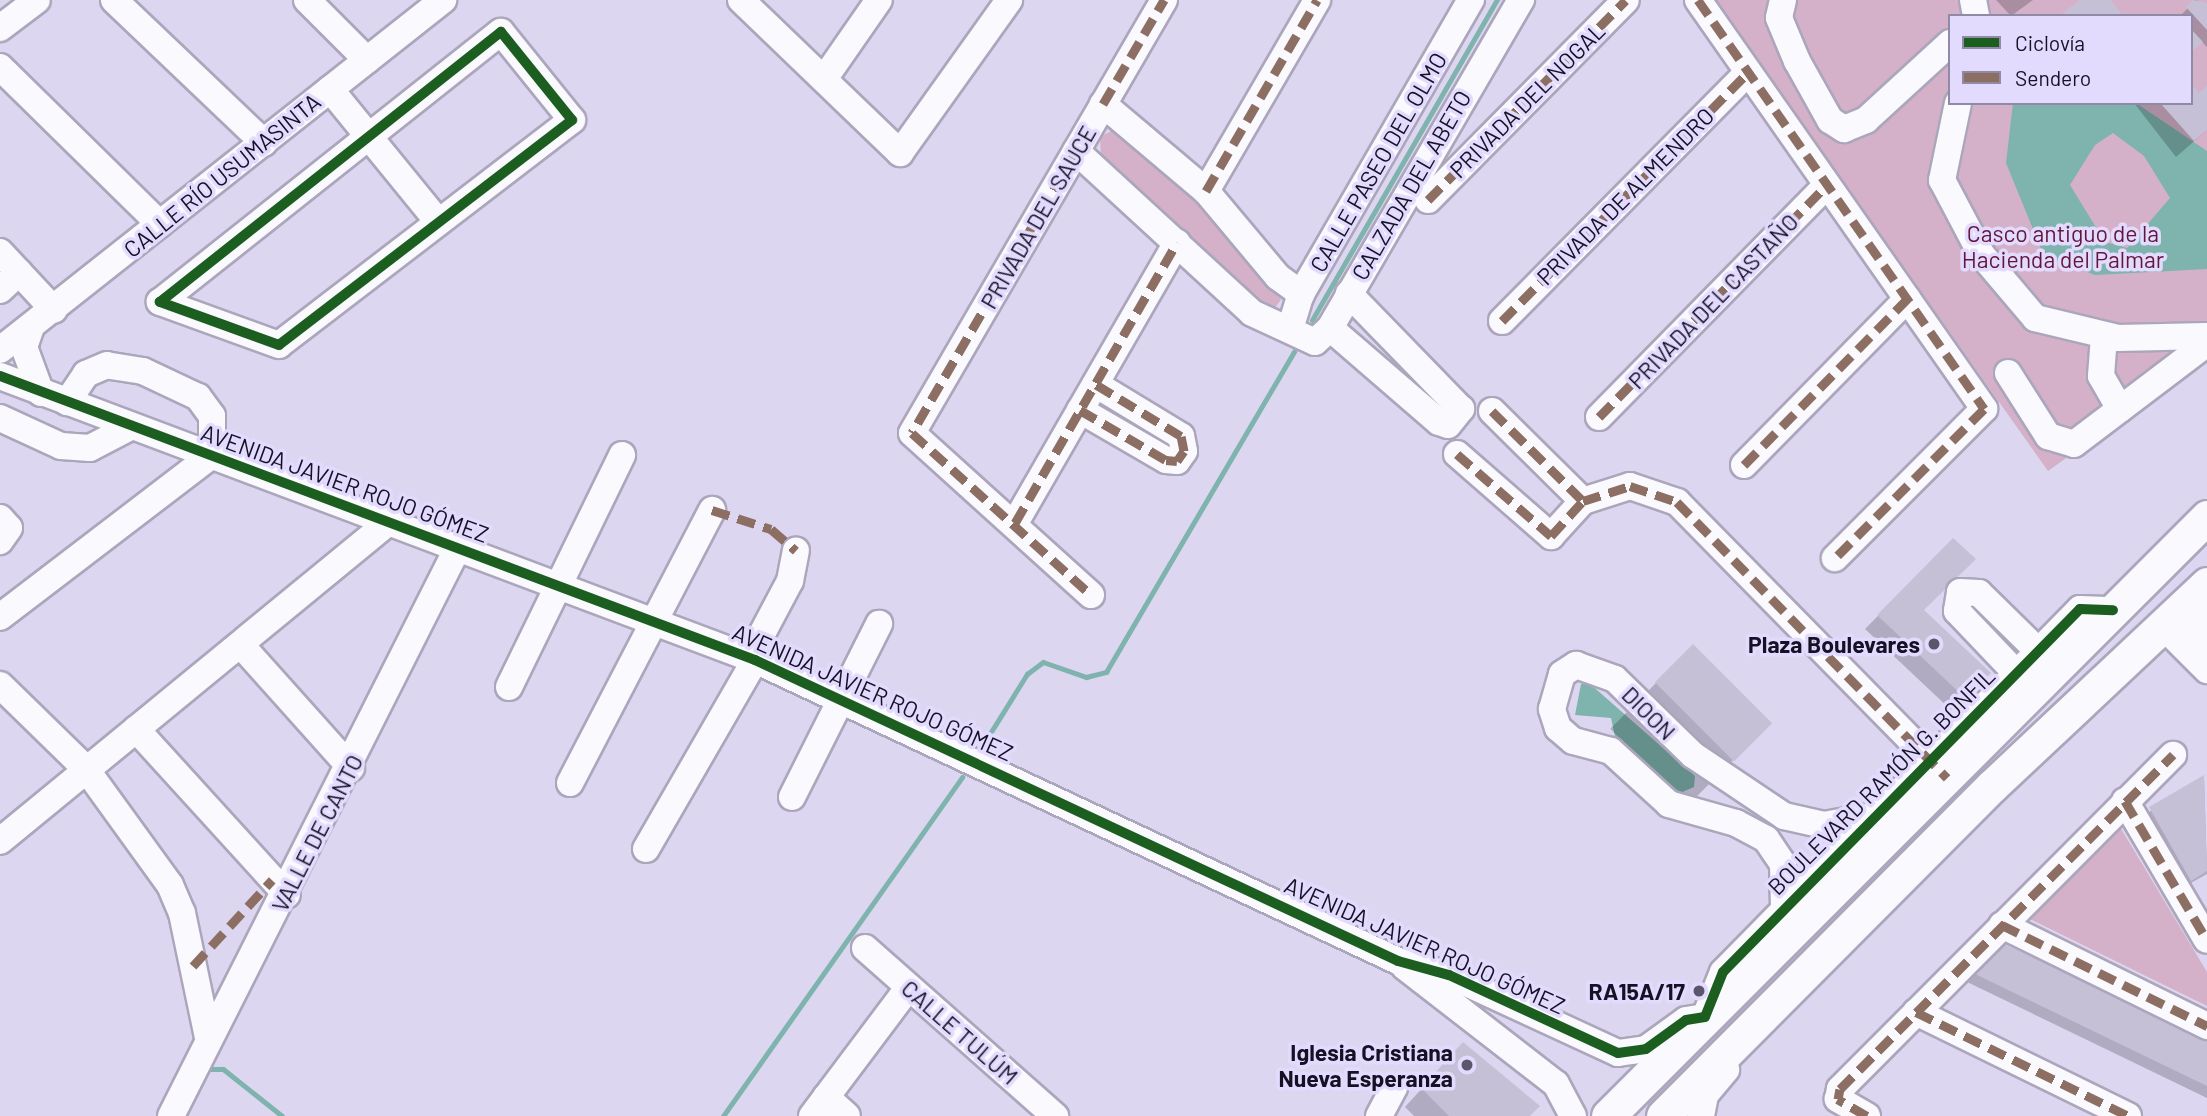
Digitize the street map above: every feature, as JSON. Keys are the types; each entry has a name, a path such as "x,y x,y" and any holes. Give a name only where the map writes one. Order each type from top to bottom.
{"main road":[{"name":"BOULEVARD RAMÓN G. BONFIL","path":"1608,1116 2053,654 2113,610 2207,517"},
{"path":"2182,626 2207,559"},
{"path":"1663,1116 1992,786 2137,647 2182,626 2207,585"},
{"path":"2113,610 2105,634 2110,643 2137,647"},
{"path":"1992,786 2017,750 2087,680 2084,658 2053,654"}],"street":[{"path":"0,28 37,0"},
{"path":"114,0 264,143"},
{"path":"307,0 368,60"},
{"name":"CALLE RÍO USUMASINTA","path":"0,350 443,0"},
{"path":"824,79 878,0"},
{"path":"744,1 900,153 1009,0"},
{"name":"PRIVADA DEL SAUCE","path":"1015,523 912,433 1164,0"},
{"path":"1206,191 1317,0"},
{"name":"CALLE PASEO DEL OLMO","path":"1291,326 1301,294 1471,0"},
{"name":"CALZADA DEL ABETO","path":"1330,328 1521,0"},
{"name":"PRIVADA DEL NOGAL","path":"1428,200 1626,0"},
{"path":"1698,0 1984,409 1836,558"},
{"path":"1783,0 1779,18 1797,61 1830,120 1844,129 1866,120 1948,45"},
{"path":"501,32 572,120 437,220 279,345 160,302 369,137 501,32"},
{"path":"0,67 160,224"},
{"name":"PRIVADA DE ALMENDRO","path":"1502,321 1748,72"},
{"path":"330,89 437,220"},
{"path":"1103,104 1206,191 1278,277 1301,294"},
{"path":"1958,105 1942,180 1981,254 2035,318 2104,336 2207,336"},
{"path":"1076,151 1252,313 1291,326 1315,342 1330,328 1439,422 1448,425 1461,409 1349,294"},
{"name":"PRIVADA DEL CASTAÑO","path":"1599,417 1827,185"},
{"path":"1091,594 1015,523 1177,242"},
{"path":"0,252 54,310"},
{"path":"0,290 19,272"},
{"path":"1744,465 1907,299"},
{"path":"31,327 24,348 41,393"},
{"path":"2104,336 2101,376 2120,409"},
{"path":"2008,373 2048,436 2074,444 2207,343"},
{"path":"0,617 212,455 212,415 198,397 143,371 107,365 86,374 66,402"},
{"name":"AVENIDA JAVIER ROJO GÓMEZ","path":"0,376 755,660 842,697 1398,961 1448,975 1618,1053 1646,1049 1686,1020 1705,1017"},
{"path":"1080,410 1166,460 1177,461 1184,451 1181,436 1095,384"},
{"path":"1492,411 1583,501"},
{"path":"0,418 61,446 90,448 132,426"},
{"path":"1457,454 1551,536 1583,501 1630,486 1677,502 1940,770"},
{"path":"509,687 622,455"},
{"path":"570,783 712,510"},
{"path":"0,518 9,528 0,541"},
{"path":"0,841 390,521"},
{"name":"VALLE DE CANTO","path":"171,1116 208,1037 287,895 458,547"},
{"path":"646,849 755,660 755,647 790,581 796,551"},
{"path":"2017,674 1957,611 1960,592 1979,593 2053,654"},
{"path":"792,797 879,624"},
{"path":"2182,626 2207,670"},
{"path":"241,645 351,768"},
{"name":"BOULEVARD RAMÓN G. BONFIL","path":"1705,1017 1723,972 1784,908 1880,814 1940,770 2017,674 2053,654"},
{"name":"DIOON","path":"1766,839 1702,813 1669,804 1611,751 1573,741 1558,729 1552,709 1562,674 1576,665 1615,679 1724,777 1784,816 1824,825 1880,814"},
{"path":"0,685 86,769 170,884 182,914 208,1037"},
{"path":"136,729 287,895"},
{"path":"1867,1116 1838,1099 1840,1089 2173,755"},
{"path":"1702,813 1724,796 1724,777"},
{"path":"2125,801 2207,940"},
{"path":"1784,816 1766,839 1783,864 1784,908"},
{"path":"2002,925 2207,1026"},
{"name":"CALLE TULÚM","path":"865,948 1055,1116"},
{"name":"AVENIDA JAVIER ROJO GÓMEZ","path":"1398,961 1556,1084 1573,1116"},
{"path":"1701,1116 1705,1095 1806,974"},
{"path":"847,1116 819,1107 909,987"},
{"path":"1916,1012 2128,1116"},
{"path":"1379,1116 1394,1088"}],"green space":[{"name":"Casco antiguo de la Hacienda del Palmar","path":"1714,0 2207,0 2207,358 2048,471"},
{"path":"1111,131 1125,134 1210,209 1272,284 1281,300 1273,310 1259,305 1101,158 1100,137"},
{"path":"2117,822 2207,972 2207,1006 2022,915"}],"shaded area":[{"path":"2013,105 2139,105 2207,151 2207,269 2095,275 2044,256 2006,163","holes":["2113,133 2144,156 2170,198 2127,248 2105,242 2070,185 2095,145"]},
{"path":"1589,683 1695,776 1694,787 1680,793 1615,737 1611,718 1575,715 1581,684"}],"building":[{"path":"2080,0 2111,0 2122,14 2062,14"},
{"path":"2193,0 2207,3 2207,30 2193,14 2186,7"},
{"path":"2193,31 2203,42 2193,50"},
{"path":"2193,86 2199,93 2207,86 2207,130 2194,141 2162,105 2193,105"},
{"name":"Plaza Boulevares","path":"1953,538 1976,559 1924,610 1991,673 1965,698 1877,615"},
{"path":"1693,644 1772,723 1734,761 1655,682"},
{"path":"2204,775 2207,871 2191,881 2149,807"},
{"path":"2004,944 2207,1039 2207,1086 1971,972"},
{"name":"Iglesia Cristiana Nueva Esperanza","path":"1463,1042 1540,1106 1530,1116 1449,1116 1421,1088"}],"waterway":[{"path":"1312,320 1497,0"},
{"path":"979,751 1027,674 1043,662 1086,677 1106,672 1294,351"},
{"path":"723,1116 962,777"},
{"path":"206,1069 223,1069 282,1116"}],"marked path":[{"path":"1103,104 1164,0"},
{"path":"1206,191 1317,0"},
{"path":"1428,200 1626,0"},
{"path":"1698,0 1984,409 1835,558"},
{"path":"1502,321 1748,72"},
{"path":"1076,151 912,433 1091,595"},
{"path":"1599,417 1827,185"},
{"path":"1015,523 1177,242"},
{"path":"1744,465 1907,299"},
{"path":"1080,410 1166,460 1177,461 1184,451 1181,436 1095,384"},
{"path":"1492,411 1583,501"},
{"path":"1457,454 1551,536 1583,501 1630,486 1677,502 1947,778"},
{"path":"712,510 771,529 796,551"},
{"path":"1867,1116 1838,1099 1840,1089 2173,755"},
{"path":"2125,801 2207,940"},
{"path":"193,966 272,880"},
{"path":"2002,925 2207,1026"},
{"path":"1916,1012 2128,1116"}],"cycle path":[{"path":"501,32 572,120 279,345 160,302 501,32"},
{"path":"0,376 755,660 1398,961 1449,975 1618,1053 1646,1049 1686,1020 1705,1017 1723,972 2080,609 2113,610"}],"place":[{"name":"Plaza Boulevares","path":"1934,644"},
{"name":"RA15A/17","path":"1699,991"},
{"name":"Iglesia Cristiana Nueva Esperanza","path":"1467,1065"}]}
